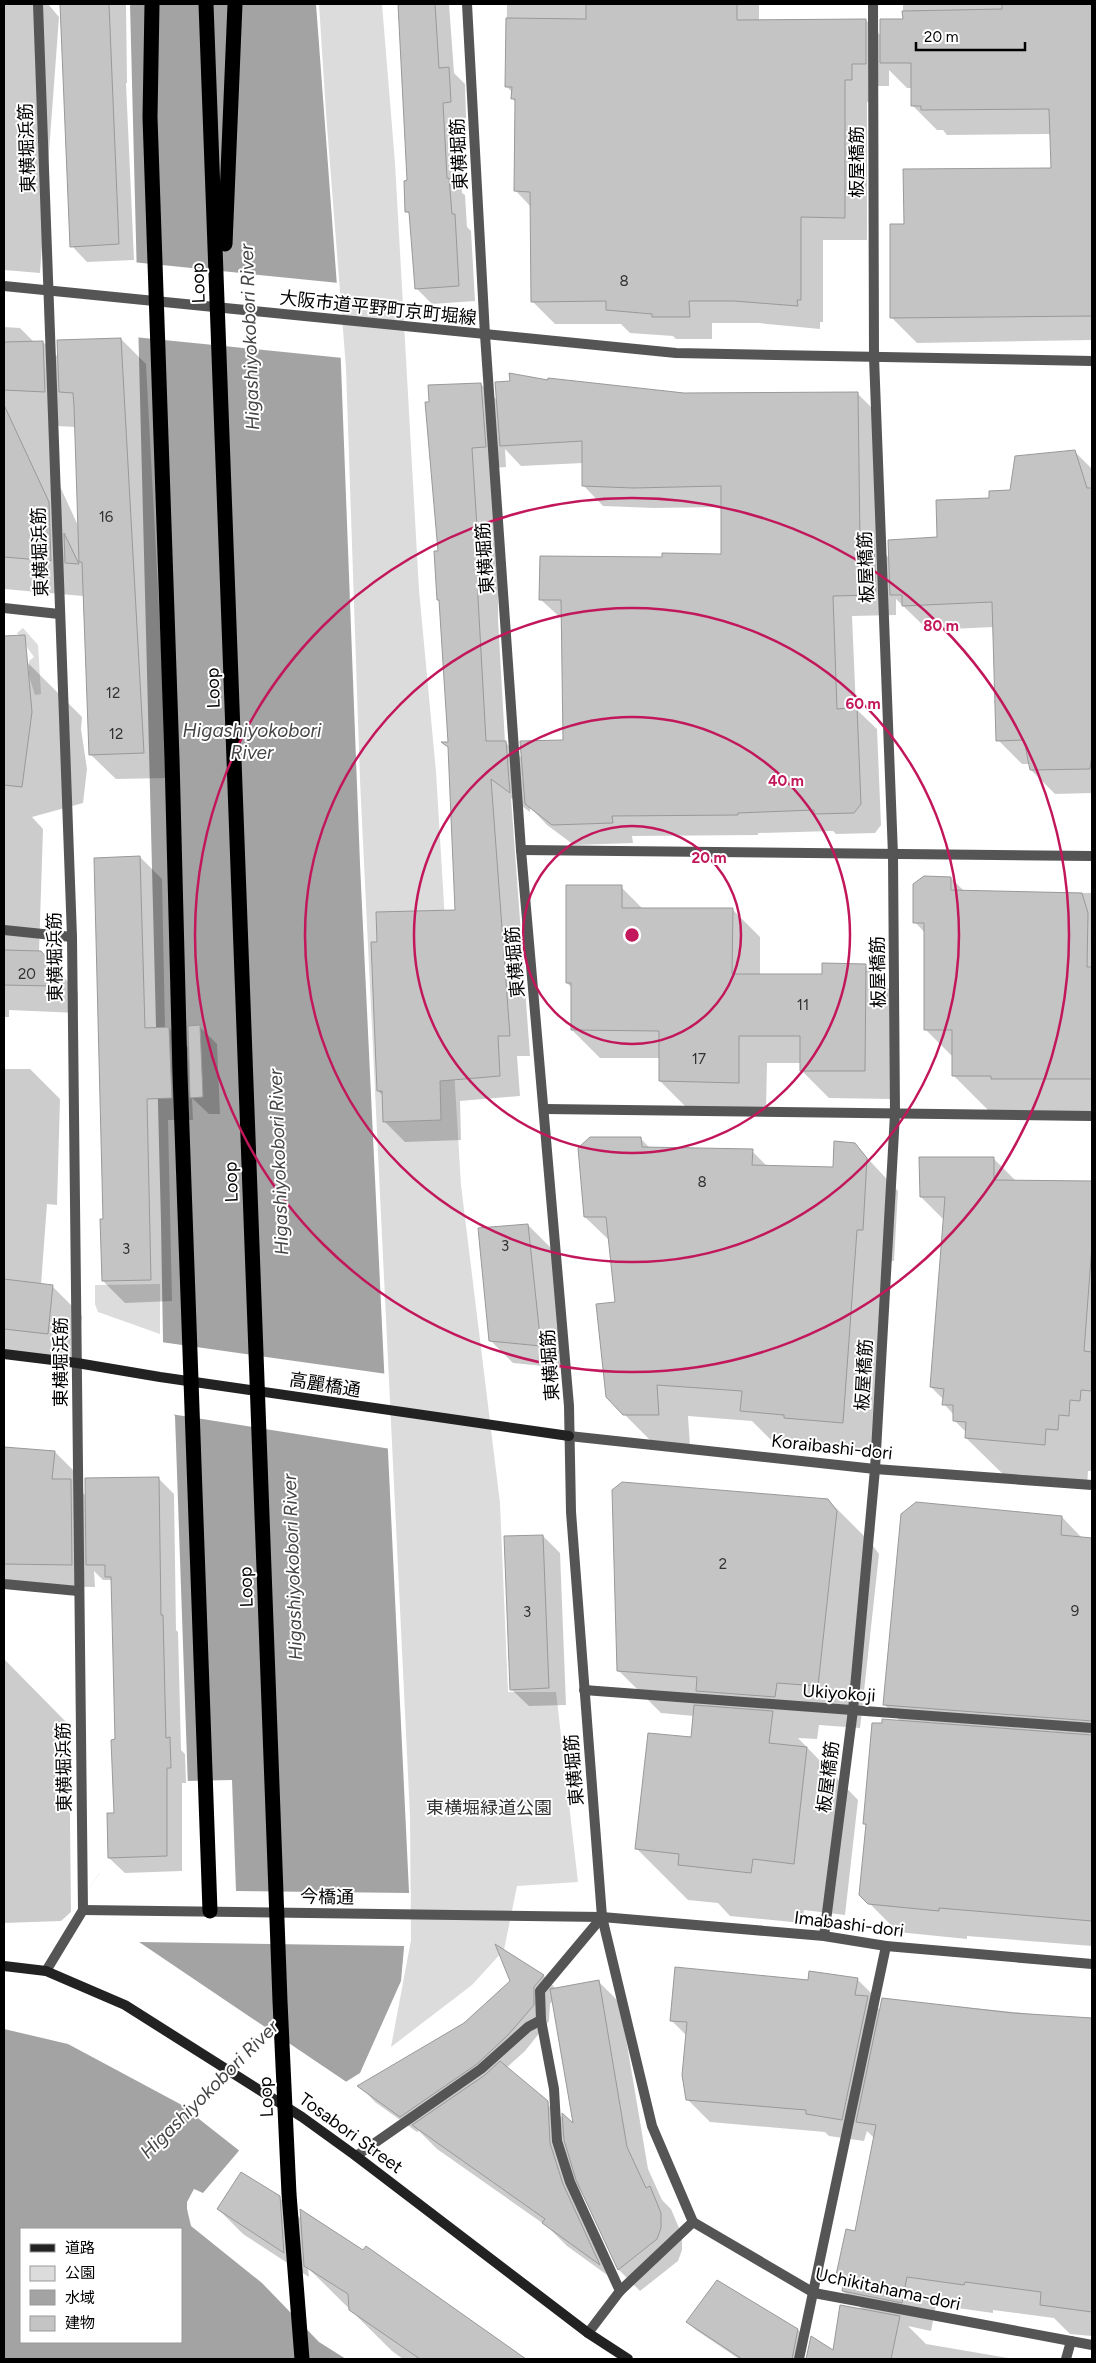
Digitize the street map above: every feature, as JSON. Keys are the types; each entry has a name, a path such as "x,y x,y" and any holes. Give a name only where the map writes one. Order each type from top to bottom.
{"highway":[{"path":"152,4 150,117 210,1911"},
{"name":"Loop","path":"206,4 280,2010 289,2194 302,2359"},
{"path":"220,362 235,4"}],"main road":[{"name":"高麗橋通","path":"4,1354 77,1363 160,1377 569,1436"},
{"name":"Tosabori Street","path":"4,1966 46,1972 125,2005 302,2117 588,2333 628,2359"}],"street":[{"name":"東横堀浜筋","path":"38,4 72,937 83,1910"},
{"name":"東横堀筋","path":"467,4 486,335 521,850 545,1109 569,1406 571,1512 602,1917 652,2126 693,2222"},
{"name":"板屋橋筋","path":"824,1936 853,1710 875,1469 895,1114 893,854 874,357 874,4"},
{"name":"大阪市道平野町京町堀線","path":"4,286 427,330 676,353 1092,360"},
{"path":"4,608 59,614"},
{"path":"521,850 1092,856"},
{"path":"4,930 72,937"},
{"path":"545,1109 1092,1116"},
{"name":"Koraibashi-dori","path":"569,1436 875,1469 1092,1485"},
{"path":"4,1584 78,1591"},
{"name":"Ukiyokoji","path":"584,1690 1092,1728"},
{"path":"46,1972 83,1910"},
{"name":"今橋通","path":"83,1910 602,1917"},
{"path":"602,1917 540,1991 541,2020 554,2089 556,2141 570,2182 620,2291"},
{"name":"Imabashi-dori","path":"602,1917 824,1936 886,1946 1092,1964"},
{"path":"799,2359 886,1946"},
{"path":"356,2156 481,2069 528,2027 541,2020"},
{"path":"588,2333 620,2291 693,2222"},
{"name":"Uchikitahama-dori","path":"693,2222 814,2293 1092,2345"},
{"path":"1066,2359 1071,2341"}],"green space":[{"name":"東横堀緑道公園","path":"319,4 382,4 395,163 419,590 436,772 461,1185 500,1503 508,1692 556,1692 578,1882 517,1886 504,1950 472,1985 391,2047 411,1940 410,1816 360,780 346,368"},
{"path":"23,628 38,645 41,694 35,695 29,676 29,661 34,657 17,633"},
{"path":"160,1284 160,1334 98,1312 95,1304 95,1285"}],"water":[{"name":"Higashiyokobori River","path":"130,4 316,4 339,313 360,864 409,1892 401,1981 360,2073 243,2146 203,2193 194,2189 187,2202 187,2209 191,2226 262,2283 319,2342 346,2359 4,2359 4,2004 100,1873 164,1866 176,1855 189,1816 175,1416 164,1401"}],"pier":[{"path":"132,262 339,283 343,358 134,337"},
{"path":"161,1342 387,1374 391,1449 171,1414 162,1402"},
{"path":"232,1780 236,1891 411,1893 406,1946 139,1942 348,2083 241,2152 180,2104 68,2044 4,2029 4,2000 106,1865 163,1863 174,1853 181,1839 187,1816 186,1781"}],"building":[{"path":"60,4 109,4 119,244 70,247"},
{"path":"398,4 435,4 439,68 449,67 451,102 443,103 447,178 449,178 452,214 455,214 459,286 415,289 409,212 405,212 404,181 407,180"},
{"path":"586,4 737,4 737,20 866,19 866,64 852,64 852,80 845,80 845,218 801,217 801,300 797,300 798,306 734,301 689,301 690,317 652,317 652,314 606,310 606,301 531,302 530,192 514,191 515,99 511,99 512,87 505,87 506,18 586,19"},
{"path":"1002,4 1092,4 1092,316 890,318 890,224 904,224 903,169 1051,168 1049,109 921,110 921,106 911,106 911,63 880,63 880,19 903,19 902,11 1002,9"},
{"path":"121,338 144,753 89,755 82,562 79,562 73,393 59,392 57,340"},
{"path":"43,341 45,392 4,390 4,342"},
{"path":"509,373 548,380 548,378 684,393 858,392 860,542 874,541 876,595 833,596 837,709 857,707 861,804 854,813 814,814 814,810 738,813 738,815 612,816 613,823 552,825 525,804 520,741 563,740 561,600 539,600 540,556 662,557 662,553 721,554 721,486 633,488 582,486 582,441 500,446 495,382 510,381"},
{"path":"481,383 486,447 472,448 478,543 478,598 486,741 506,741 510,793 491,779 510,1036 498,1036 500,1076 440,1081 441,1120 383,1122 382,1091 377,1091 371,942 377,942 376,912 455,910 448,747 441,742 448,742 434,551 438,551 425,402 429,402 428,385"},
{"path":"4,405 49,502 51,561 4,557"},
{"path":"1075,450 1087,488 1092,488 1092,755 1090,769 1030,770 1024,740 996,741 992,602 902,606 902,595 890,595 888,540 937,537 936,500 989,498 989,491 1010,490 1015,456"},
{"path":"64,533 79,564 65,563"},
{"path":"25,635 32,712 22,787 4,785 4,636"},
{"path":"140,856 145,1028 169,1027 172,1098 147,1099 151,1280 102,1281 100,1219 103,1219 94,858"},
{"path":"924,876 951,877 951,890 1082,893 1088,913 1087,967 1092,967 1092,1079 991,1079 991,1076 952,1076 952,1030 924,1030 924,923 913,923 913,884"},
{"path":"566,885 622,885 622,908 733,908 732,974 822,974 822,963 866,964 865,1071 800,1071 800,1036 739,1036 739,1083 659,1081 659,1031 571,1030 571,983 566,983"},
{"path":"4,950 41,951 52,964 51,986 4,985"},
{"path":"200,1025 203,1097 190,1098 188,1026"},
{"path":"590,1137 641,1137 642,1147 753,1149 752,1165 833,1167 834,1141 855,1143 867,1158 863,1230 857,1230 843,1423 784,1418 784,1415 740,1411 742,1391 657,1385 659,1415 623,1415 606,1397 596,1304 615,1302 606,1217 584,1217 578,1148"},
{"path":"919,1157 994,1157 994,1180 1092,1181 1092,1246 1084,1351 1092,1352 1092,1391 1081,1390 1080,1401 1070,1400 1069,1416 1059,1415 1058,1430 1046,1429 1045,1445 965,1438 966,1422 953,1421 953,1405 942,1405 944,1389 930,1387 945,1197 920,1197"},
{"path":"528,1224 541,1346 489,1341 478,1228"},
{"path":"4,1279 53,1285 48,1334 4,1329"},
{"path":"4,1447 55,1451 52,1479 71,1479 72,1565 4,1564"},
{"path":"159,1477 161,1615 163,1615 166,1738 170,1737 171,1768 167,1768 167,1856 108,1858 107,1813 114,1813 111,1740 115,1739 111,1577 105,1577 105,1565 86,1565 85,1478"},
{"path":"622,1482 828,1499 837,1511 818,1686 777,1683 775,1697 696,1691 697,1677 617,1671 612,1490"},
{"path":"916,1502 1062,1516 1061,1535 1092,1538 1092,1721 883,1705 901,1514"},
{"path":"543,1535 549,1688 510,1690 504,1536"},
{"path":"694,1705 773,1711 769,1743 807,1747 794,1864 753,1859 751,1873 678,1865 679,1854 635,1849 648,1733 691,1737"},
{"path":"882,1719 1092,1735 1092,1921 939,1908 939,1911 868,1904 859,1895 866,1824 863,1824 872,1723 882,1723"},
{"path":"495,1944 544,1975 534,1987 534,2005 508,2035 477,2064 400,2117 357,2086 464,2023 510,1981"},
{"path":"675,1967 808,1980 809,1971 858,1978 855,1995 868,1996 842,2120 806,2114 806,2110 686,2100 682,2075 687,2022 670,2021"},
{"path":"599,1980 627,2147 646,2188 650,2186 661,2213 661,2228 657,2239 618,2270 576,2180 564,2140 562,2113 573,2123 550,1989"},
{"path":"882,1998 1013,2013 1092,2018 1092,2312 1040,2305 1041,2292 965,2282 964,2285 907,2277 902,2303 842,2291 844,2277 836,2275 846,2229 855,2231 876,2125 856,2122"},
{"path":"500,2061 548,2101 550,2143 563,2184 600,2265 542,2223 545,2219 412,2125 485,2075"},
{"path":"241,2172 280,2196 284,2253 217,2209"},
{"path":"300,2209 363,2250 366,2246 526,2359 420,2359 349,2310 348,2294 304,2266"},
{"path":"717,2280 798,2329 792,2359 742,2359 686,2322"},
{"path":"840,2305 900,2316 891,2359 806,2359 811,2336 833,2350"}]}
